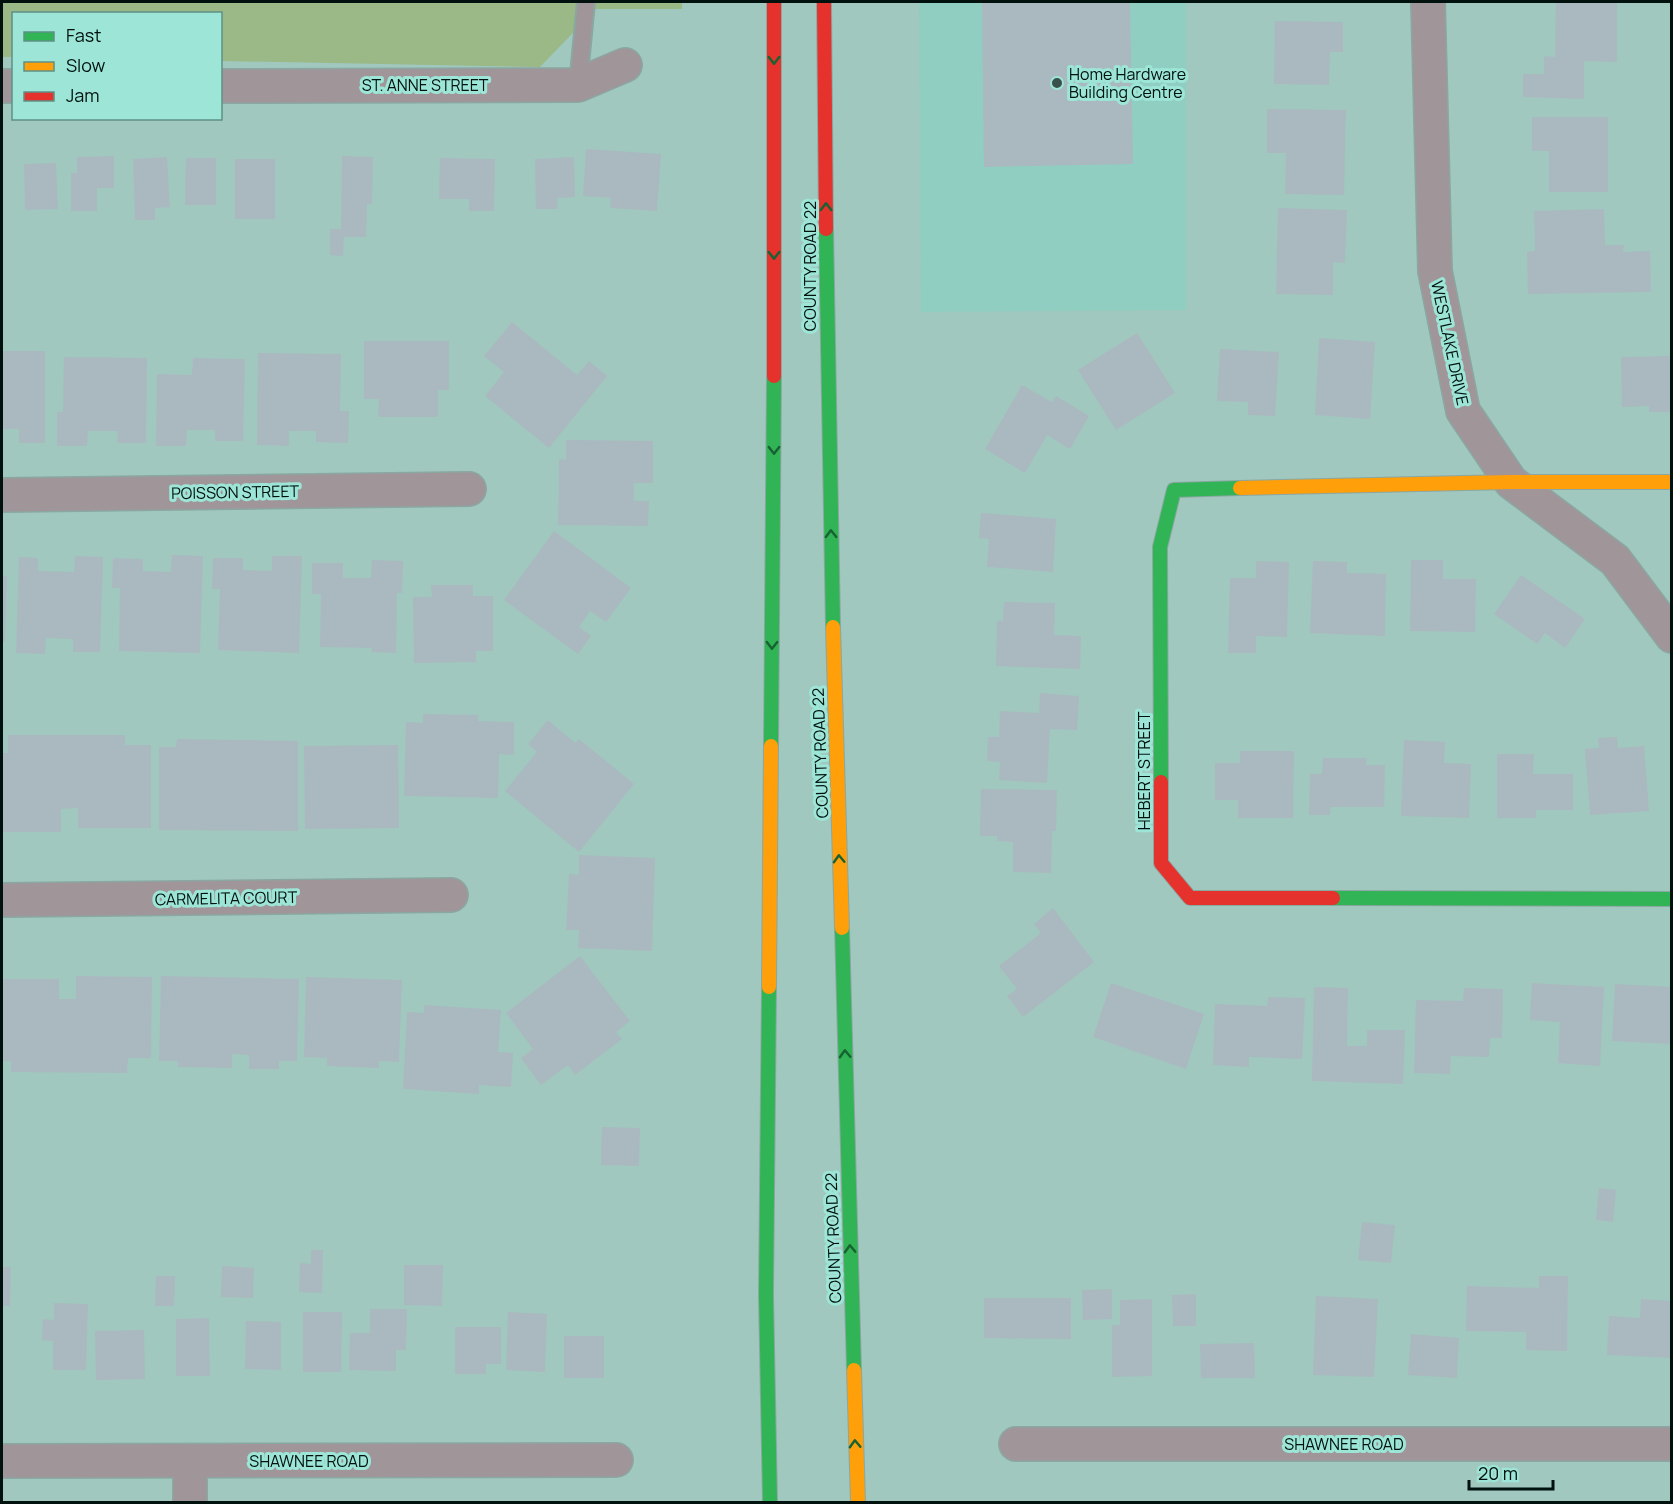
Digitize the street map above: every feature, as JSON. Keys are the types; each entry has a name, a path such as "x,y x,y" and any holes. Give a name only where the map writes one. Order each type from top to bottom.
{"main road":[{"path":"770,1503 766,1295 774,392 774,2"},
{"name":"COUNTY ROAD 22","path":"824,2 832,580 858,1503"},
{"path":"1511,482 1671,482"},
{"name":"HEBERT STREET","path":"1511,482 1174,490 1160,547 1161,863 1190,898 1671,899"}],"street":[{"name":"WESTLAKE DRIVE","path":"1428,2 1435,271 1463,411 1511,482 1615,560 1671,636"},
{"name":"ST. ANNE STREET","path":"222,86 578,85 624,65"},
{"name":"POISSON STREET","path":"2,495 469,489"},
{"name":"CARMELITA COURT","path":"2,900 451,895"},
{"name":"SHAWNEE ROAD","path":"1016,1444 1671,1444"},
{"name":"SHAWNEE ROAD","path":"2,1461 616,1460"},
{"path":"190,1461 190,1503"}],"lane":[{"path":"578,85 586,2"}],"shaded area":[{"path":"2,2 682,2 682,9 596,9 540,67 222,61 222,12 12,12 12,57 2,57"},
{"path":"919,2 1186,2 1186,310 921,312"}],"building":[{"name":"Home Hardware Building Centre","path":"982,2 1130,2 1133,164 984,167"},
{"path":"1556,2 1617,2 1617,62 1584,61 1584,99 1523,97 1523,74 1544,74 1544,56 1555,57"},
{"path":"1275,21 1343,22 1343,52 1330,52 1329,85 1274,84"},
{"path":"1267,109 1346,110 1344,195 1285,194 1286,153 1267,153"},
{"path":"1532,117 1608,117 1608,192 1549,192 1549,151 1532,151"},
{"path":"586,149 661,154 657,211 610,208 611,198 583,196"},
{"path":"114,156 114,188 97,188 97,211 71,211 71,173 77,173 77,157"},
{"path":"342,156 373,157 372,204 367,204 366,237 344,237 343,256 330,255 330,229 341,229"},
{"path":"167,157 170,207 155,208 155,220 135,220 133,159"},
{"path":"574,157 575,197 557,198 558,209 536,209 535,159"},
{"path":"186,158 216,158 216,205 185,205"},
{"path":"440,158 495,159 494,211 469,211 469,199 439,199"},
{"path":"235,159 275,159 275,219 235,219"},
{"path":"56,163 58,209 25,210 24,164"},
{"path":"1278,208 1347,210 1345,263 1333,262 1333,295 1276,294"},
{"path":"1604,209 1605,245 1624,245 1623,252 1650,251 1651,292 1528,294 1527,252 1535,251 1534,211"},
{"path":"512,322 577,375 589,361 607,376 549,448 485,396 504,372 484,356"},
{"path":"1137,333 1175,393 1116,430 1078,370"},
{"path":"1319,338 1375,342 1370,419 1315,415"},
{"path":"364,341 449,341 449,390 438,390 438,417 378,417 379,399 364,399"},
{"path":"1220,349 1279,352 1275,416 1248,415 1248,402 1217,401"},
{"path":"2,351 45,351 45,443 19,443 19,429 2,429"},
{"path":"258,353 341,354 340,411 349,411 348,443 316,442 316,431 289,431 289,446 257,445"},
{"path":"1672,356 1672,412 1649,412 1649,406 1622,407 1621,357"},
{"path":"64,357 147,358 146,443 117,443 118,431 88,431 87,446 57,446 57,412 63,412"},
{"path":"193,358 245,359 243,441 215,441 215,430 187,430 186,446 156,446 157,374 192,375"},
{"path":"1022,385 1052,402 1056,396 1089,416 1070,449 1047,435 1025,473 985,449"},
{"path":"566,440 653,441 653,483 634,483 634,501 649,501 648,526 558,525 559,459 566,460"},
{"path":"981,513 1056,519 1053,572 987,567 989,539 979,538"},
{"path":"554,531 631,588 606,622 590,611 579,627 591,636 578,654 504,600"},
{"path":"172,555 203,556 200,653 119,651 120,588 112,588 113,558 143,559 143,571 171,572"},
{"path":"75,556 103,557 100,652 73,652 73,639 46,638 45,654 16,653 19,557 38,558 38,571 74,572"},
{"path":"272,556 302,556 299,653 218,650 220,589 212,589 213,558 243,558 243,570 272,571"},
{"path":"372,560 403,561 402,593 397,593 396,653 371,652 372,648 320,647 321,594 312,594 312,563 343,563 343,578 371,578"},
{"path":"1411,560 1443,560 1443,579 1476,579 1475,632 1410,631"},
{"path":"1256,561 1289,562 1287,637 1256,636 1256,653 1228,653 1230,578 1256,578"},
{"path":"1313,561 1347,562 1347,573 1386,574 1385,636 1310,633"},
{"path":"1521,575 1585,619 1565,648 1545,633 1537,644 1494,614"},
{"path":"2,576 7,576 5,642 2,642"},
{"path":"431,585 473,585 473,596 493,596 493,651 476,651 476,662 414,663 413,597 432,597"},
{"path":"1004,602 1055,603 1054,635 1081,636 1080,669 996,666 997,621 1003,621"},
{"path":"1040,693 1079,696 1077,730 1050,729 1047,783 999,780 1000,762 987,761 988,737 999,737 1000,711 1039,713"},
{"path":"423,714 478,715 478,721 514,722 514,755 499,754 498,798 404,796 406,722 423,723"},
{"path":"548,720 575,743 579,739 634,784 579,852 505,791 537,752 528,744"},
{"path":"8,735 125,735 125,745 151,745 151,828 78,828 78,808 61,809 61,832 2,832 2,753 8,753"},
{"path":"1617,737 1618,748 1644,746 1649,811 1590,815 1585,749 1599,748 1598,738"},
{"path":"177,739 298,741 298,831 159,830 159,747 176,747"},
{"path":"1404,740 1445,742 1444,763 1471,764 1469,818 1401,816"},
{"path":"398,745 399,828 305,829 304,746"},
{"path":"1240,751 1294,751 1293,818 1238,818 1238,800 1215,800 1215,763 1240,763"},
{"path":"1497,754 1534,754 1533,774 1573,774 1573,810 1536,810 1536,818 1497,818"},
{"path":"1323,758 1367,758 1366,765 1385,765 1384,807 1330,807 1330,815 1309,815 1310,774 1322,774"},
{"path":"981,789 1057,790 1056,831 1052,831 1051,873 1013,872 1013,842 997,841 997,836 980,836"},
{"path":"579,855 655,858 652,951 578,948 579,930 566,930 569,874 579,875"},
{"path":"1053,908 1094,962 1023,1017 1007,996 1017,989 999,966 1041,933 1034,924"},
{"path":"580,956 630,1021 616,1032 622,1039 575,1075 568,1065 541,1085 521,1058 533,1049 506,1013"},
{"path":"76,976 152,977 151,1058 128,1058 127,1073 11,1072 11,1061 2,1061 2,979 59,979 59,999 76,999"},
{"path":"161,976 299,979 297,1061 279,1061 279,1069 249,1069 249,1055 232,1054 232,1068 178,1067 178,1061 159,1061"},
{"path":"306,977 402,980 399,1062 379,1061 379,1068 327,1066 327,1058 304,1057"},
{"path":"1111,983 1204,1014 1186,1069 1093,1037"},
{"path":"1532,983 1604,987 1600,1066 1558,1063 1560,1022 1530,1020"},
{"path":"1615,984 1672,987 1672,1044 1612,1041"},
{"path":"1314,987 1348,988 1347,1046 1367,1046 1367,1030 1405,1030 1403,1084 1312,1081"},
{"path":"1464,988 1503,989 1502,1038 1490,1038 1489,1057 1451,1056 1450,1074 1414,1073 1416,1000 1463,1001"},
{"path":"1268,997 1305,998 1302,1059 1249,1057 1249,1067 1213,1065 1215,1004 1267,1006"},
{"path":"424,1005 501,1010 498,1052 513,1053 511,1087 479,1085 479,1094 403,1089 407,1012 424,1013"},
{"path":"602,1127 640,1128 639,1166 601,1165"},
{"path":"1599,1188 1616,1190 1613,1222 1596,1220"},
{"path":"1362,1222 1395,1225 1391,1263 1358,1260"},
{"path":"311,1250 323,1250 322,1293 299,1292 300,1263 311,1264"},
{"path":"404,1265 443,1265 442,1306 404,1305"},
{"path":"222,1266 254,1268 253,1298 221,1297"},
{"path":"2,1267 11,1267 10,1306 2,1306"},
{"path":"156,1276 175,1276 174,1306 155,1306"},
{"path":"1539,1276 1568,1276 1567,1351 1526,1350 1526,1332 1466,1331 1467,1286 1539,1288"},
{"path":"1112,1289 1112,1319 1083,1320 1082,1290"},
{"path":"1196,1294 1196,1326 1173,1326 1172,1295"},
{"path":"1316,1296 1378,1299 1374,1377 1313,1375"},
{"path":"984,1298 1071,1298 1071,1339 984,1338"},
{"path":"1152,1299 1152,1376 1112,1377 1112,1325 1120,1325 1120,1300"},
{"path":"1641,1299 1672,1301 1672,1358 1607,1355 1609,1316 1640,1318"},
{"path":"54,1303 88,1304 86,1370 53,1370 53,1341 42,1340 43,1319 54,1320"},
{"path":"370,1309 407,1309 406,1350 396,1350 396,1371 349,1370 350,1333 370,1333"},
{"path":"303,1312 342,1312 341,1372 303,1372"},
{"path":"508,1312 547,1314 545,1372 506,1370"},
{"path":"209,1318 210,1376 176,1376 176,1319"},
{"path":"246,1321 281,1322 281,1370 245,1369"},
{"path":"455,1327 501,1327 501,1364 486,1364 486,1374 455,1374"},
{"path":"144,1330 145,1379 96,1380 95,1331"},
{"path":"1411,1334 1459,1338 1457,1378 1408,1375"},
{"path":"564,1336 604,1336 604,1378 564,1378"},
{"path":"1254,1343 1255,1378 1201,1378 1200,1344"}],"traffic: fast":[{"path":"826,229 833,627"},
{"path":"771,746 774,376"},
{"path":"1161,782 1160,547 1174,490 1240,488"},
{"path":"1333,898 1672,899"},
{"path":"842,928 854,1370"},
{"path":"769,987 766,1295 770,1502"}],"traffic: slow":[{"path":"1240,488 1511,482 1672,482"},
{"path":"833,627 842,928"},
{"path":"769,987 771,746"},
{"path":"854,1370 858,1502"}],"traffic: jam":[{"path":"774,2 774,376"},
{"path":"824,2 826,229"},
{"path":"1161,782 1161,863 1190,898 1333,898"}],"place":[{"name":"Home Hardware Building Centre","path":"1057,83"}]}
